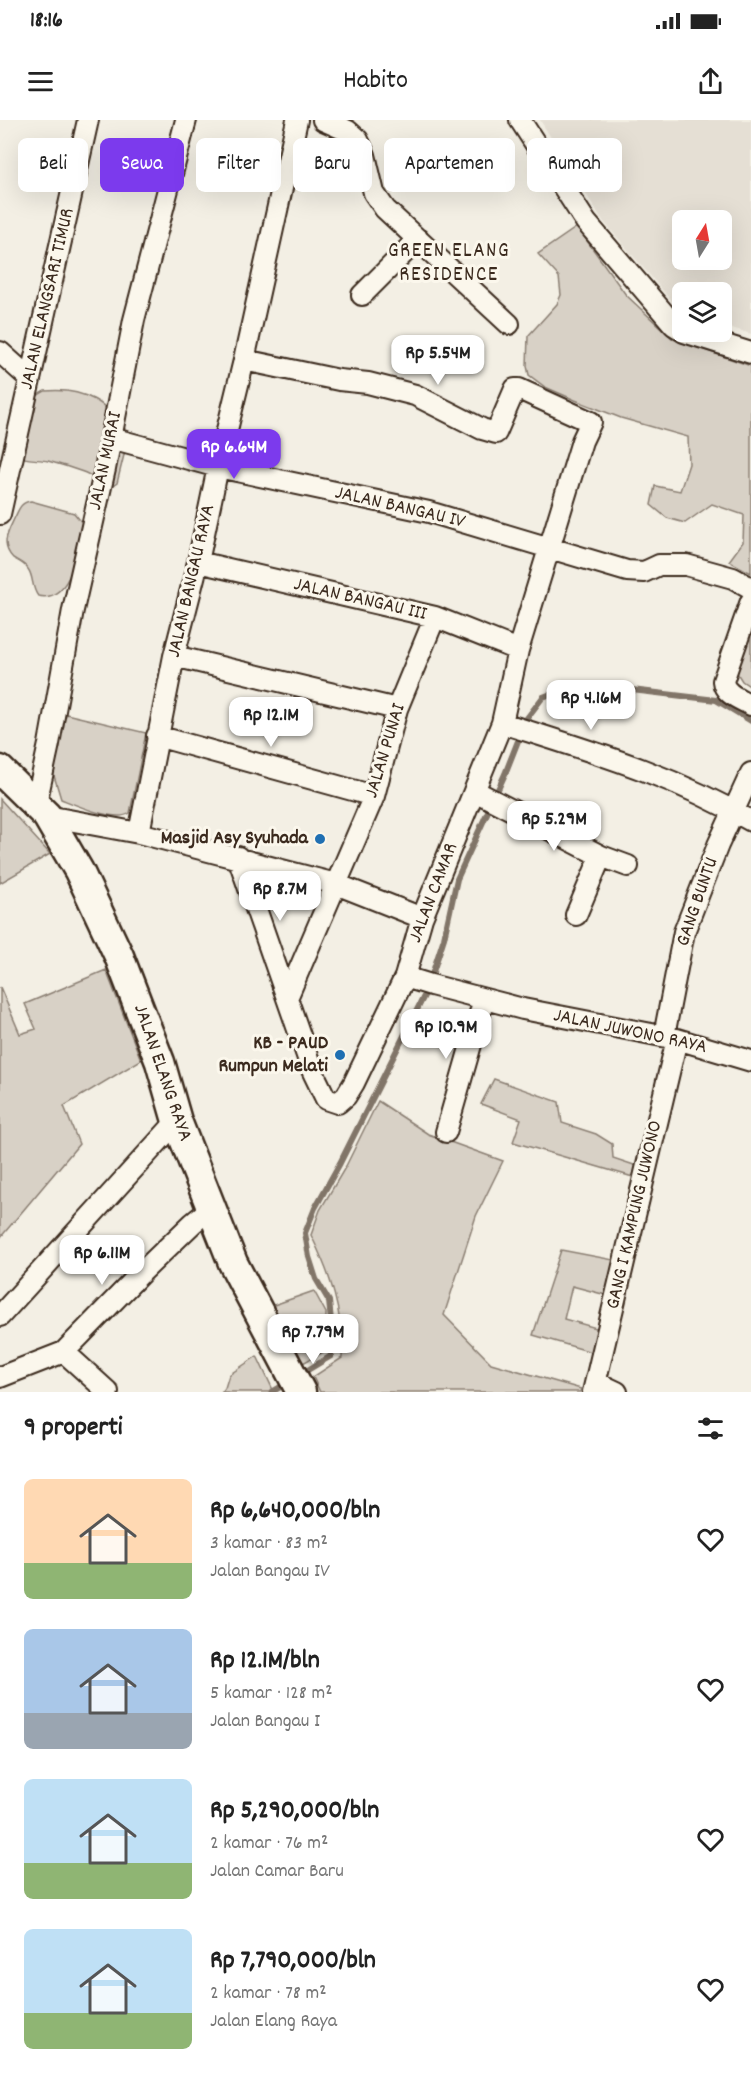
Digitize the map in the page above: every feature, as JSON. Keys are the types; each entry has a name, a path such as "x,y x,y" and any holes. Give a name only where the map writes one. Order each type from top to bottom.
{"main road":[{"name":"JALAN ELANG RAYA","path":"0,770 42,810 79,871 119,956 160,1062 177,1121 233,1263 301,1392"}],"street":[{"name":"JALAN ELANGSARI TIMUR","path":"0,514 3,482 88,120"},
{"name":"JALAN MURAI","path":"42,810 50,744 73,610 134,320 186,120"},
{"name":"JALAN BANGAU RAYA","path":"139,833 174,656 198,562 297,120"},
{"path":"323,120 348,131 358,140 374,193 385,209 508,324"},
{"path":"522,120 586,222 672,324"},
{"path":"362,295 418,239"},
{"path":"717,342 751,353"},
{"path":"0,352 29,378"},
{"name":"JALAN CAMAR","path":"244,360 339,380 368,383 415,395 482,429 496,433 515,389 591,422 582,441 518,650 516,728 485,796 422,918 417,981 346,1096 338,1103 326,1099 312,1070 287,998"},
{"name":"JALAN BANGAU IV","path":"111,438 218,467 429,512 627,571 644,572 658,565 686,564 733,578 751,588"},
{"name":"JALAN BANGAU III","path":"198,562 435,617 518,650"},
{"path":"751,601 723,681 723,687 728,692 751,705"},
{"name":"JALAN PUNAI","path":"287,998 374,796 397,709 435,617"},
{"path":"174,656 397,709"},
{"path":"516,728 640,767 700,792 751,821"},
{"path":"157,736 374,796"},
{"name":"GANG BUNTU","path":"670,1037 684,932 751,773"},
{"path":"485,796 601,856 628,867"},
{"path":"42,810 238,857 336,884 422,918"},
{"path":"576,915 601,856"},
{"path":"238,857 287,998"},
{"name":"JALAN JUWONO RAYA","path":"417,981 523,1009 670,1037 751,1062"},
{"path":"446,1132 484,999"},
{"name":"GANG I KAMPUNG JUWONO","path":"595,1387 670,1037"},
{"path":"0,1316 177,1121"},
{"path":"0,1377 64,1352 149,1265 192,1223 210,1209"},
{"path":"64,1352 108,1392"},
{"path":"595,1387 617,1392"}],"shaded area":[{"path":"540,120 751,120 751,334 732,328 732,282 672,282 672,301 603,221 585,192 622,192 622,138 551,138"},
{"path":"577,227 626,295 672,338 672,342 682,342 751,366 751,573 729,561 743,542 744,515 712,504 685,523 667,518 651,505 655,486 680,491 689,464 688,437 621,418 545,387 529,375 528,336 557,304 561,295 559,277 538,254"},
{"path":"45,391 72,392 94,400 113,414 129,435 117,483 113,486 70,468 16,455 11,438 17,419 30,402"},
{"path":"31,501 74,513 84,525 72,571 66,583 49,596 38,596 28,569 13,558 6,543 18,511 23,504"},
{"path":"751,631 751,687 742,681 737,673"},
{"path":"66,714 146,733 130,813 124,816 106,815 61,799 52,769"},
{"path":"0,799 50,854 0,883"},
{"path":"106,970 141,1060 64,1106 79,1144 0,1238 0,987 20,1034 36,1029 25,1004"},
{"path":"494,1079 559,1102 562,1123 596,1134 612,1144 613,1158 637,1166 633,1177 513,1142 521,1119 481,1104"},
{"path":"378,1101 428,1134 503,1161 476,1216 444,1315 491,1363 581,1389 580,1392 320,1392 313,1377 342,1358 342,1341 334,1295 311,1235 320,1210 346,1166"},
{"path":"561,1250 619,1261 610,1296 572,1286 564,1319 600,1329 595,1353 533,1335"},
{"path":"314,1291 326,1313 325,1351 301,1364 271,1306"},
{"path":"257,1356 274,1392 222,1392 229,1375"}],"waterway":[{"path":"301,1374 331,1356 332,1331 329,1301 316,1279 305,1233 315,1208 427,990 444,938 457,879 505,774 527,718 543,697 567,688 615,688 716,700 751,721"},
{"path":"272,1392 287,1383"}],"place":[{"name":"Masjid Asy Syuhada","path":"320,839"},
{"name":"KB - PAUD Rumpun Melati","path":"340,1055"}],"district":[{"name":"GREEN ELANG RESIDENCE","path":"449,264"}]}
